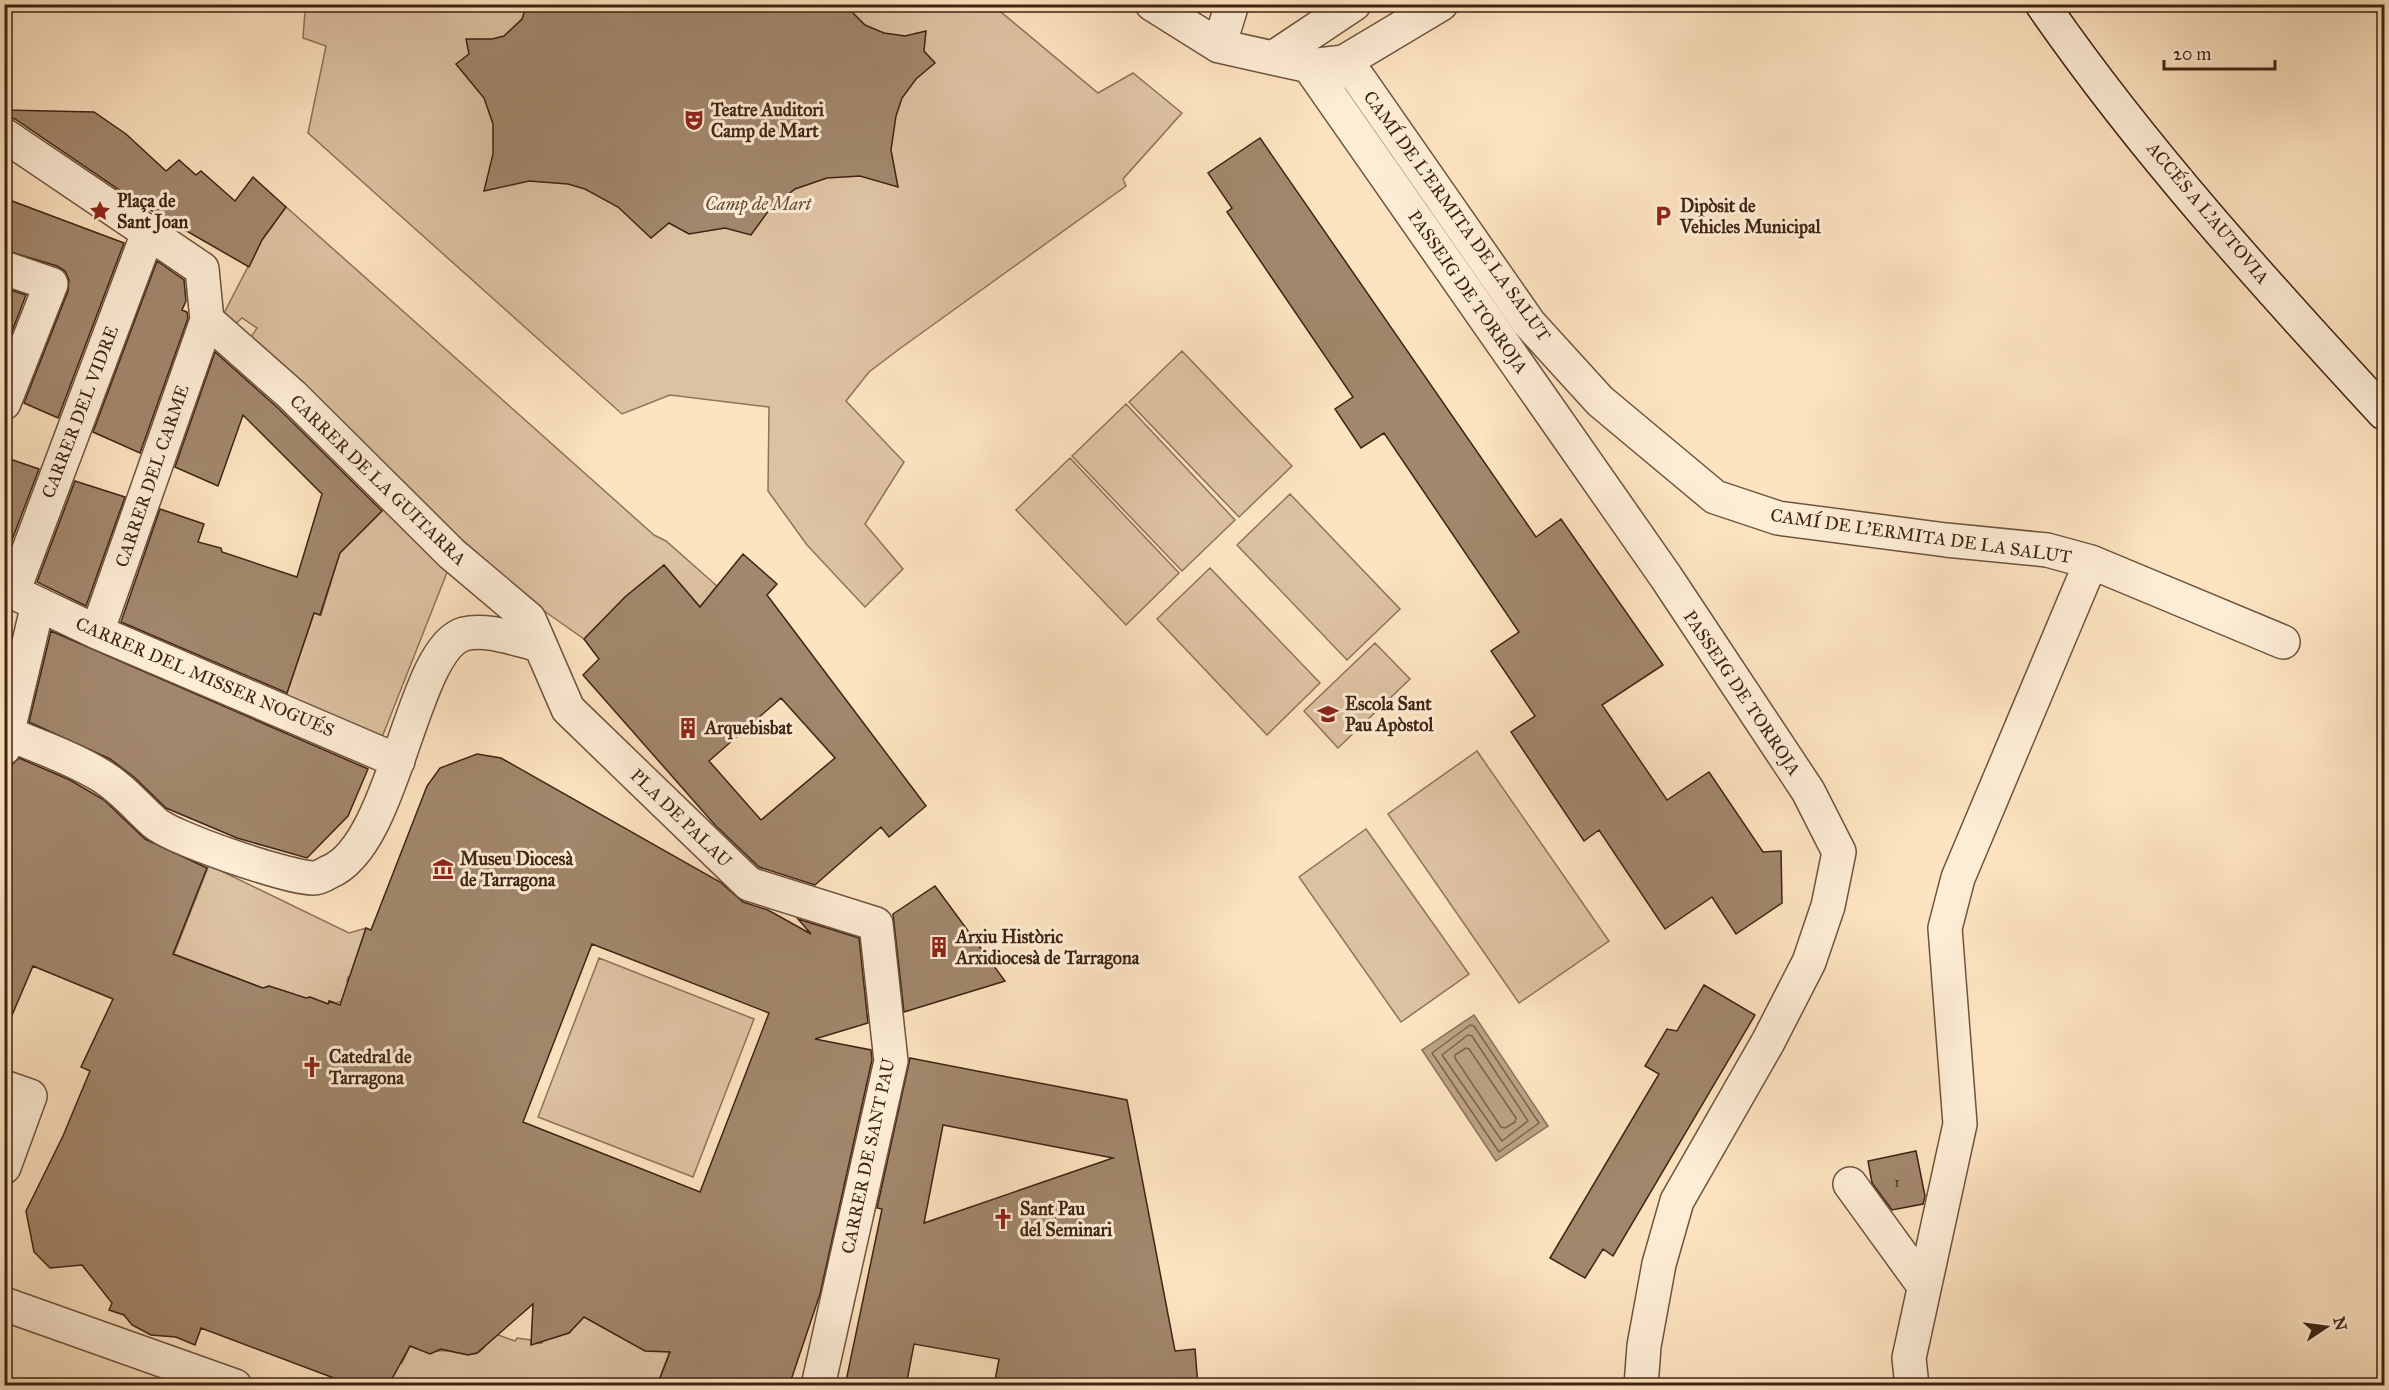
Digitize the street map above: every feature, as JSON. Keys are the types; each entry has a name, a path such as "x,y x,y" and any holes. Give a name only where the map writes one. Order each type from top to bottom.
{"street":[{"path":"1152,4 1219,46 1308,66 1344,63 1441,4"},
{"path":"1219,46 1232,4"},
{"path":"1273,58 1354,4"},
{"name":"ACCÉS A L'AUTOVIA","path":"2042,4 2066,39 2180,182 2296,317 2385,413"},
{"name":"CAMÍ DE L'ERMITA DE LA SALUT","path":"1344,63 1359,79 1529,323 1600,401 1714,497 1778,518 2047,550 2091,562 2283,642"},
{"name":"PASSEIG DE TORROJA","path":"1308,66 1666,577 1808,791 1839,852 1828,906 1809,962 1768,1042 1677,1201 1659,1264 1644,1346 1641,1386"},
{"path":"4,135 202,268 207,320"},
{"name":"CARRER DEL VIDRE","path":"7,741 26,598 148,233"},
{"path":"4,268 51,284 4,403"},
{"name":"CARRER DEL CARME","path":"97,632 207,320"},
{"name":"CARRER DE LA GUITARRA","path":"207,320 292,395 452,554 530,619 540,645"},
{"name":"CAMÍ DE L'ERMITA DE LA SALUT","path":"1912,1386 1910,1358 1960,1124 1945,928 1958,878 2091,562"},
{"name":"CARRER DEL MISSER NOGUÉS","path":"26,598 97,632 398,761"},
{"path":"7,741 101,775 138,804 156,824 198,843 280,871 314,879 340,868 362,843 398,761 420,696 444,649 463,634 487,633 540,645"},
{"name":"PLA DE PALAU","path":"540,645 568,709 749,884 876,924"},
{"name":"CARRER DE SANT PAU","path":"818,1386 891,1061 876,924"},
{"path":"4,1086 30,1096 4,1167"},
{"path":"1850,1184 1924,1286"},
{"path":"4,1304 235,1386"}],"green space":[{"name":"Camp de Mart","path":"282,5 1006,5 1001,12 1098,93 1133,73 1182,113 1123,179 1126,186 869,372 846,401 904,462 865,524 903,569 865,607 807,545 768,491 769,407 670,395 622,414 308,133 326,46 303,38 305,11"},
{"path":"285,206 654,535 666,541 717,586 700,607 664,565 625,597 584,639 540,608 415,499 251,337 257,328 242,318 234,325 222,317 268,228 271,228"},
{"path":"1182,351 1292,466 1239,517 1129,402"},
{"path":"1126,404 1235,520 1182,571 1072,456"},
{"path":"1070,458 1179,573 1126,625 1016,510"},
{"path":"1290,494 1400,609 1347,660 1237,545"},
{"path":"384,509 448,570 379,745 284,702 314,613 321,615 349,522 361,532"},
{"path":"1210,568 1320,683 1267,735 1157,619"},
{"path":"1375,643 1410,679 1338,748 1304,711"},
{"path":"1477,751 1609,941 1519,1003 1388,814"},
{"path":"1366,829 1469,974 1401,1022 1299,877"},
{"path":"209,865 349,933 366,928 352,977 348,977 349,984 342,1001 336,1003 330,1001 328,1004 310,997 297,1002 294,994 269,986 232,1000 239,979 174,954"},
{"path":"599,958 754,1019 693,1177 538,1117"},
{"path":"589,1307 635,1345 639,1339 671,1348 657,1385 388,1386 389,1359 402,1363 410,1346 430,1353 448,1351 473,1354 480,1351 486,1344 490,1332 515,1341 517,1338 531,1340 531,1344 542,1343 542,1339 569,1333"}],"water":[{"path":"1474,1015 1548,1126 1496,1161 1422,1050"}],"building":[{"name":"Teatre Auditori Camp de Mart","path":"527,4 844,4 865,25 884,33 905,36 926,31 924,51 935,63 916,79 902,98 896,116 891,150 898,187 860,176 827,178 795,189 769,210 751,235 725,228 689,234 669,223 651,238 618,207 585,189 568,184 529,181 484,191 493,154 493,124 484,98 456,64 469,54 466,39 492,39 504,36 522,19"},
{"path":"4,110 94,112 126,134 166,171 179,160 196,175 201,171 235,201 253,177 286,207 262,240 249,267 140,204 15,119 4,116"},
{"path":"1260,138 1536,537 1561,519 1663,665 1602,705 1667,800 1709,772 1763,852 1781,851 1782,903 1736,934 1712,897 1665,929 1599,830 1584,841 1511,732 1535,716 1491,651 1519,632 1384,433 1361,448 1335,409 1353,397 1227,212 1232,208 1208,173"},
{"path":"4,198 124,243 58,418 24,403 68,291 69,280 65,271 57,266 4,250"},
{"path":"157,261 184,280 186,301 182,310 187,312 188,318 140,453 93,432"},
{"path":"4,288 26,295 11,334 4,332"},
{"path":"215,352 279,409 382,511 340,553 320,615 314,613 287,693 121,622 160,509 204,524 198,542 221,548 222,552 297,577 322,494 243,415 218,486 175,467"},
{"path":"4,457 39,469 4,561"},
{"path":"75,481 125,497 86,606 37,582"},
{"name":"Arquebisbat","path":"743,554 777,584 767,595 926,806 889,837 881,827 815,885 759,867 715,825 583,675 599,659 584,639 625,597 664,565 700,607","holes":["781,698 835,758 761,820 709,761"]},
{"path":"51,631 368,769 348,816 307,858 237,838 166,808 134,777 110,759 29,722"},
{"name":"Catedral de Tarragona","path":"477,754 501,758 720,882 743,902 768,910 811,934 798,919 859,938 868,1023 815,1039 871,1050 872,1060 820,1294 789,1386 657,1386 670,1352 645,1351 584,1317 569,1333 531,1345 533,1304 477,1353 468,1355 441,1349 430,1354 410,1346 388,1386 355,1386 201,1328 195,1345 176,1337 151,1335 132,1325 124,1315 109,1310 112,1303 82,1265 50,1268 34,1252 26,1211 63,1136 90,1071 81,1067 113,999 33,966 4,1034 4,766 10,766 19,758 70,780 104,800 145,839 207,868 173,954 263,988 269,986 328,1004 329,1001 340,1005 366,928 371,930 427,786 440,768","holes":["592,944 769,1013 700,1192 523,1122"]},
{"name":"Arxiu Històric Arxidiocesà de Tarragona","path":"935,886 1005,981 904,1012 893,914"},
{"path":"1704,985 1755,1015 1613,1256 1603,1249 1585,1278 1550,1258 1659,1074 1645,1066 1667,1029 1677,1031"},
{"path":"910,1058 1127,1100 1175,1351 1195,1349 1198,1386 994,1386 999,1359 914,1344 906,1386 845,1386 882,1209 877,1208","holes":["943,1125 1113,1158 924,1223"]},
{"path":"1916,1151 1925,1196 1923,1204 1892,1210 1872,1183 1868,1161"}],"place":[{"name":"Teatre Auditori Camp de Mart","path":"694,120"},
{"name":"Plaça de Sant Joan","path":"100,211"},
{"name":"Dipòsit de Vehicles Municipal","path":"1663,216"},
{"name":"Escola Sant Pau Apòstol","path":"1328,714"},
{"name":"Arquebisbat","path":"688,728"},
{"name":"Museu Diocesà de Tarragona","path":"443,869"},
{"name":"Arxiu Històric Arxidiocesà de Tarragona","path":"939,947"},
{"name":"Catedral de Tarragona","path":"312,1067"},
{"name":"Sant Pau del Seminari","path":"1003,1219"}]}
